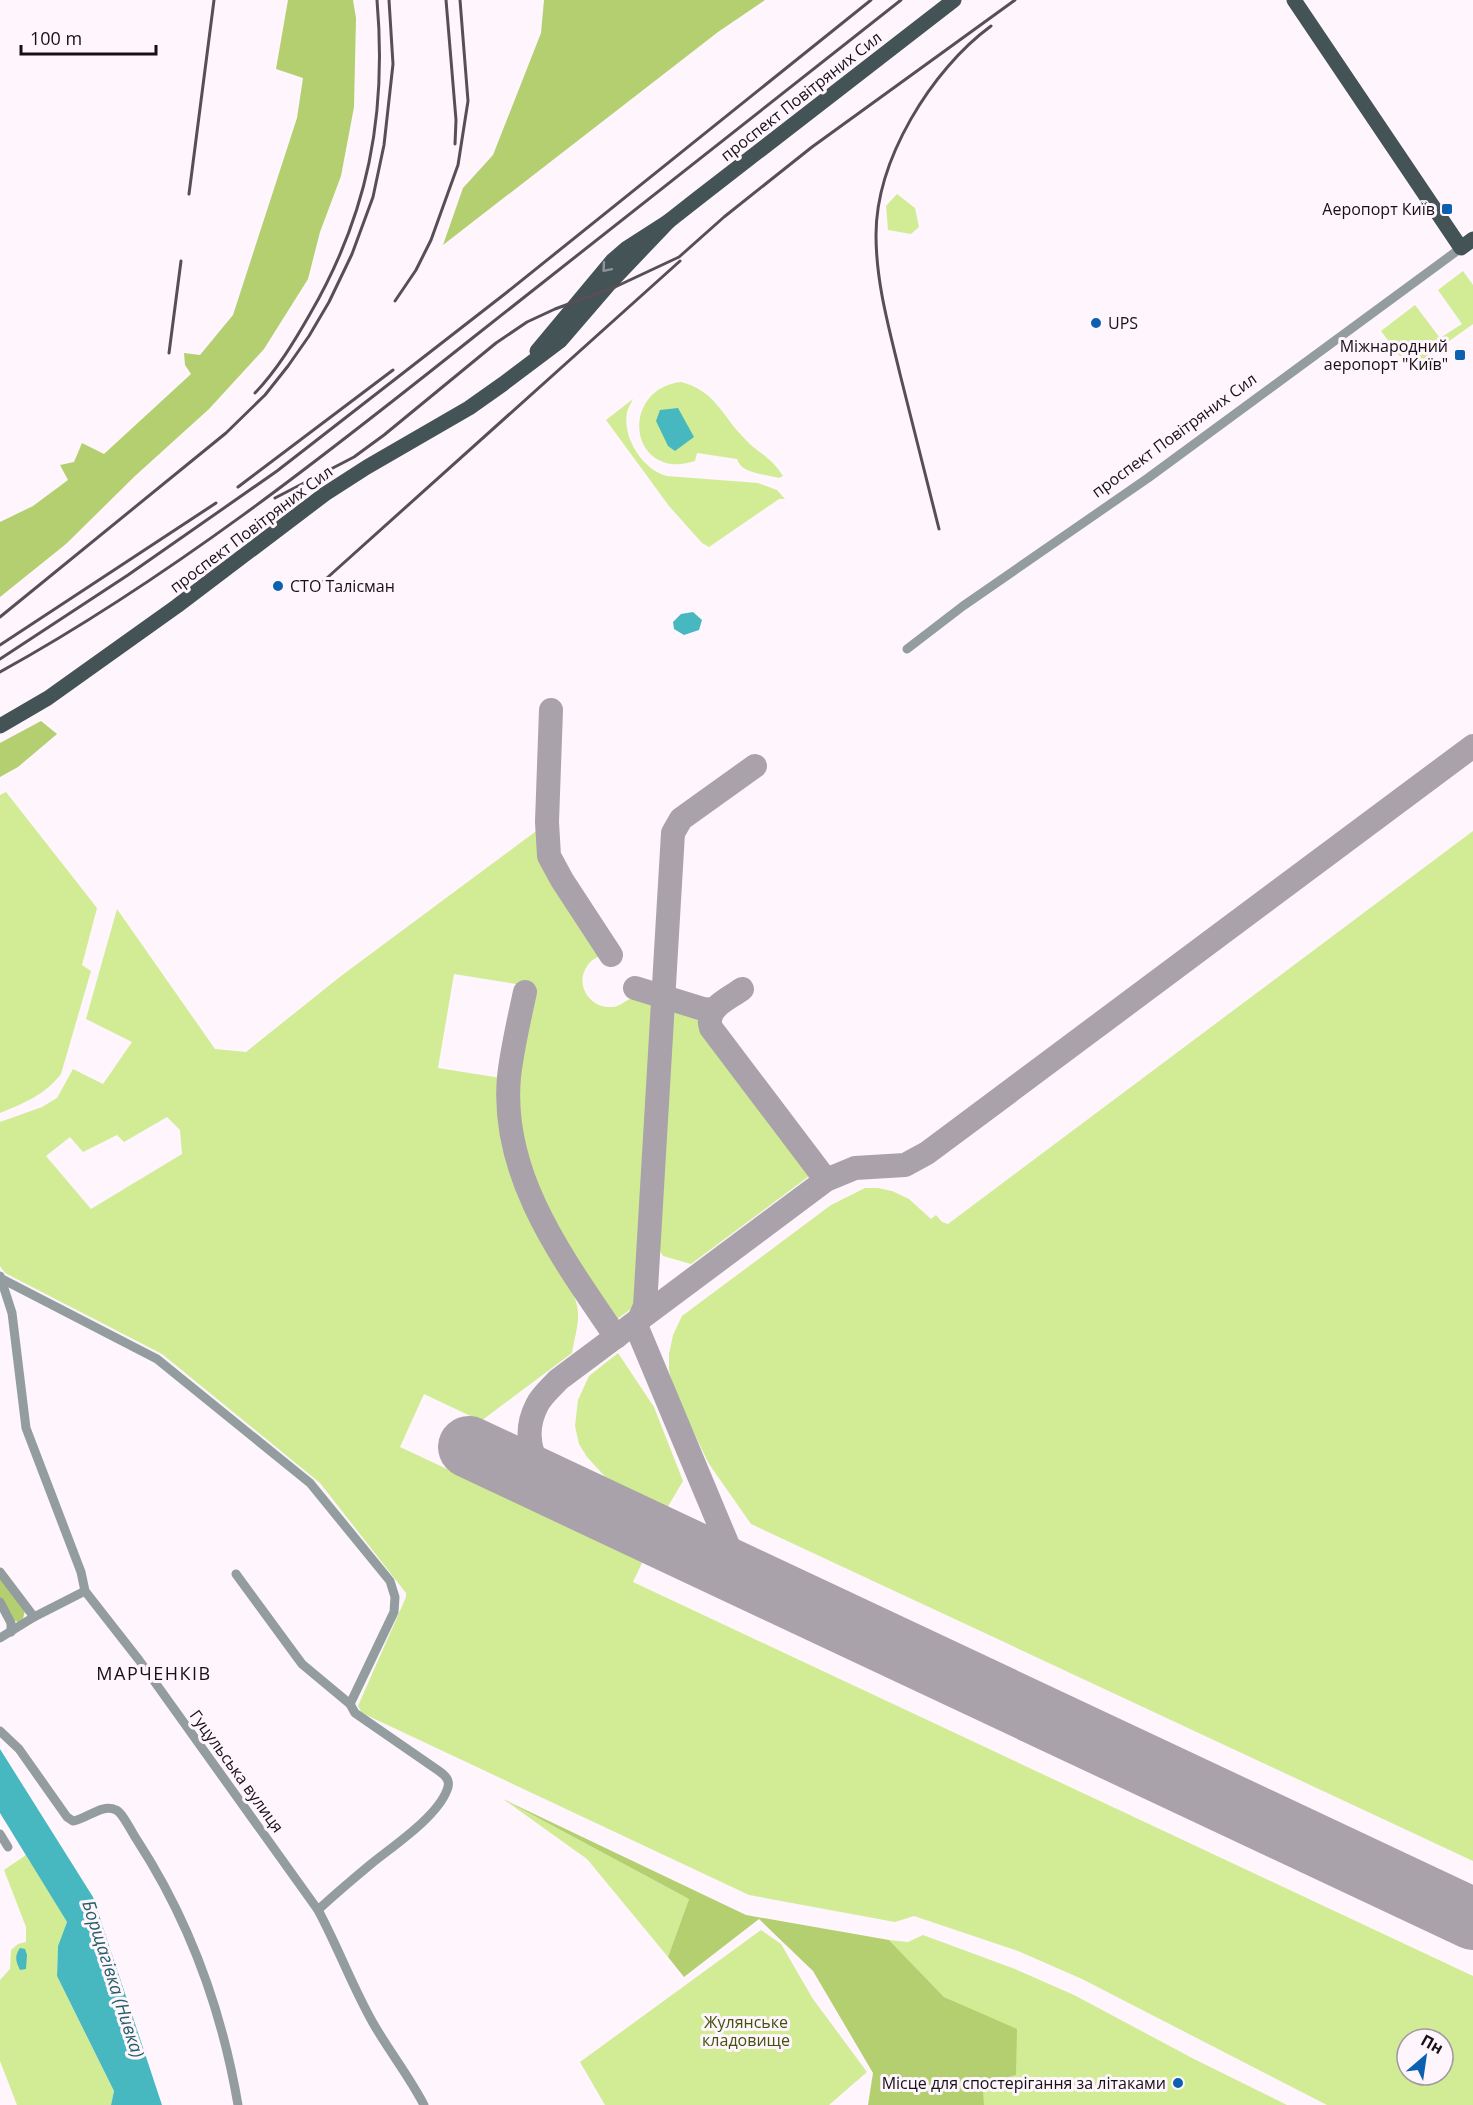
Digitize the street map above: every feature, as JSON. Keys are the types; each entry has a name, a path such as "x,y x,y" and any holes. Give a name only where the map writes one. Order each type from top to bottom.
{"main road":[{"name":"проспект Повітряних Сил","path":"0,726 48,698 159,620 325,494 469,408 526,366 612,261 627,248 669,220 954,0"},
{"name":"проспект Повітряних Сил","path":"1294,0 1467,243"}],"street":[{"name":"проспект Повітряних Сил","path":"907,649 963,606 1148,478 1467,243"},
{"name":"Гуцульська вулиця","path":"1,1278 12,1313 26,1428 81,1572 85,1591 139,1660 318,1910 333,1937 351,1982 373,2023 424,2105"},
{"path":"1,1278 157,1359 310,1483 390,1581 395,1597 394,1612 350,1704"},
{"path":"0,1572 34,1617"},
{"path":"236,1574 302,1664 350,1704 355,1713 447,1776 449,1783 441,1800 417,1827 318,1910"},
{"path":"0,1638 34,1617 85,1591"},
{"path":"0,1602 11,1623 11,1632"},
{"path":"0,1731 19,1749 67,1817 73,1821 103,1809 111,1808 119,1811 144,1851 190,1939 215,2006 231,2064 238,2105"},
{"path":"0,1834 8,1847"}],"green space":[{"path":"288,0 353,0 356,18 354,107 341,176 320,232 308,279 264,349 209,409 135,476 66,544 0,597 0,522 33,506 68,480 60,465 74,462 82,443 104,454 191,374 185,365 184,353 200,355 233,315 297,118 303,78 276,69"},
{"path":"544,0 765,0 718,32 443,245 463,188 493,155 541,33"},
{"path":"897,194 915,208 919,227 911,234 888,230 886,206"},
{"path":"1463,271 1473,285 1473,324 1416,365 1410,366 1405,363 1381,331 1415,305 1440,338 1462,324 1438,290"},
{"path":"681,382 710,397 743,437 769,459 783,476 779,478 748,471 739,464 737,459 697,453 695,461 672,464 657,459 647,450 641,437 639,423 643,409 651,397 664,387"},
{"path":"633,399 627,412 626,422 631,442 642,460 658,473 667,476 758,483 777,490 785,499 779,499 709,547 702,543 669,506 606,420"},
{"path":"41,721 57,734 18,767 0,777 0,743"},
{"path":"6,792 97,908 82,965 91,971 61,1074 41,1093 0,1113 0,795"},
{"path":"543,826 545,859 558,883 605,954 592,961 586,968 582,982 587,995 604,1007 615,1007 636,998 653,1002 635,1306 616,1320 557,1231 530,1170 522,1137 518,1102 519,1064 534,987 454,974 438,1068 501,1078 505,1136 515,1178 534,1223 574,1297 578,1322 572,1353 481,1421 424,1394 400,1447 643,1561 633,1582 1473,1976 1473,2105 1327,2105 1082,1979 1018,1951 914,1916 895,1922 749,1895 362,1713 358,1706 406,1593 320,1483 162,1354 5,1273 0,1266 0,1122 42,1107 57,1098 73,1069 103,1084 132,1042 86,1019 117,909 215,1049 246,1052 341,976","holes":["167,1117 180,1130 182,1154 91,1209 46,1156 70,1137 83,1152 117,1135 124,1142"]},
{"path":"1473,831 1473,1861 751,1524 709,1464 676,1396 669,1370 669,1354 673,1335 682,1316 831,1205 865,1188 892,1191 909,1199 931,1219 936,1215 942,1222 948,1224"},
{"path":"672,1007 691,1012 812,1174 691,1264 663,1256 658,1248"},
{"path":"618,1353 654,1407 683,1481 667,1508 610,1482 587,1457 579,1444 575,1426 578,1400 589,1376"},
{"path":"0,1576 25,1610 23,1619 18,1622 13,1620 0,1598"},
{"path":"503,1799 689,1899 668,1957 587,1859"},
{"path":"503,1799 746,1915 889,1940 944,1997 1017,2029 1016,2075 983,2084 984,2105 868,2105 873,2073 813,1971 759,1919 684,1977 668,1957 689,1899"},
{"path":"26,1855 67,1922 58,1946 57,1976 114,2091 111,2105 17,2105 0,2061 0,1980 10,1969 11,1950 18,1944 26,1942 26,1927 4,1870"},
{"name":"Жулянське кладовище","path":"761,1930 781,1944 813,1999 867,2072 829,2105 605,2105 580,2062"},
{"path":"923,1935 1015,1969 1074,1995 1194,2059 1287,2105 984,2105 983,2084 1017,2030 944,1997 889,1940 908,1942"}],"water":[{"path":"678,408 694,437 675,451 668,446 656,421 660,410"},
{"path":"693,612 702,620 699,630 684,635 674,629 673,622 681,614"},
{"name":"Борщагівка (Нивка)","path":"0,1749 93,1897 162,2105 111,2105 114,2091 57,1976 58,1946 67,1922 0,1813"},
{"path":"20,1948 25,1949 27,1955 26,1969 20,1970 16,1959"}],"taxiway":[{"path":"551,710 547,822 549,856 611,955"},
{"path":"563,1491 544,1474 530,1442 532,1417 537,1405 558,1380 826,1180 855,1168 905,1165 927,1153 1473,746"},
{"path":"639,1320 645,1306 673,833 681,819 755,766"},
{"path":"635,988 713,1010"},
{"path":"742,989 714,1010 711,1015 711,1028 826,1180"},
{"path":"525,992 509,1077 509,1113 515,1149 525,1182 557,1247 616,1337"},
{"path":"635,1323 740,1574"}],"runway":[{"path":"469,1447 1473,1919"}],"railway":[{"path":"189,194 214,0"},
{"path":"255,393 285,355 310,314 330,277 359,201 369,163 379,84 377,0"},
{"path":"0,617 226,433 265,395 309,336 329,302 352,254 373,197 384,145 393,64 389,0"},
{"path":"446,0 456,120 455,144"},
{"path":"395,301 416,270 431,240 458,165 468,101 460,0"},
{"path":"0,659 128,575 277,471 506,293 871,0"},
{"path":"0,672 125,597 303,471 901,0"},
{"path":"275,498 354,457 496,343 527,322 615,287 679,257 724,217 812,147 1015,0"},
{"path":"939,529 884,305 878,270 876,235 878,206 886,177 911,119 928,92 948,67 991,26"},
{"path":"169,353 181,261"},
{"path":"318,586 680,261"},
{"path":"238,487 393,370"},
{"path":"0,645 216,503"}],"place":[{"name":"Аеропорт Київ","path":"1447,209"},
{"name":"UPS","path":"1096,323"},
{"name":"Міжнародний аеропорт \"Київ\"","path":"1460,355"},
{"name":"СТО Талісман","path":"278,586"},
{"name":"Місце для спостерігання за літаками","path":"1178,2083"}],"district":[{"name":"МАРЧЕНКІВ","path":"154,1674"}]}
